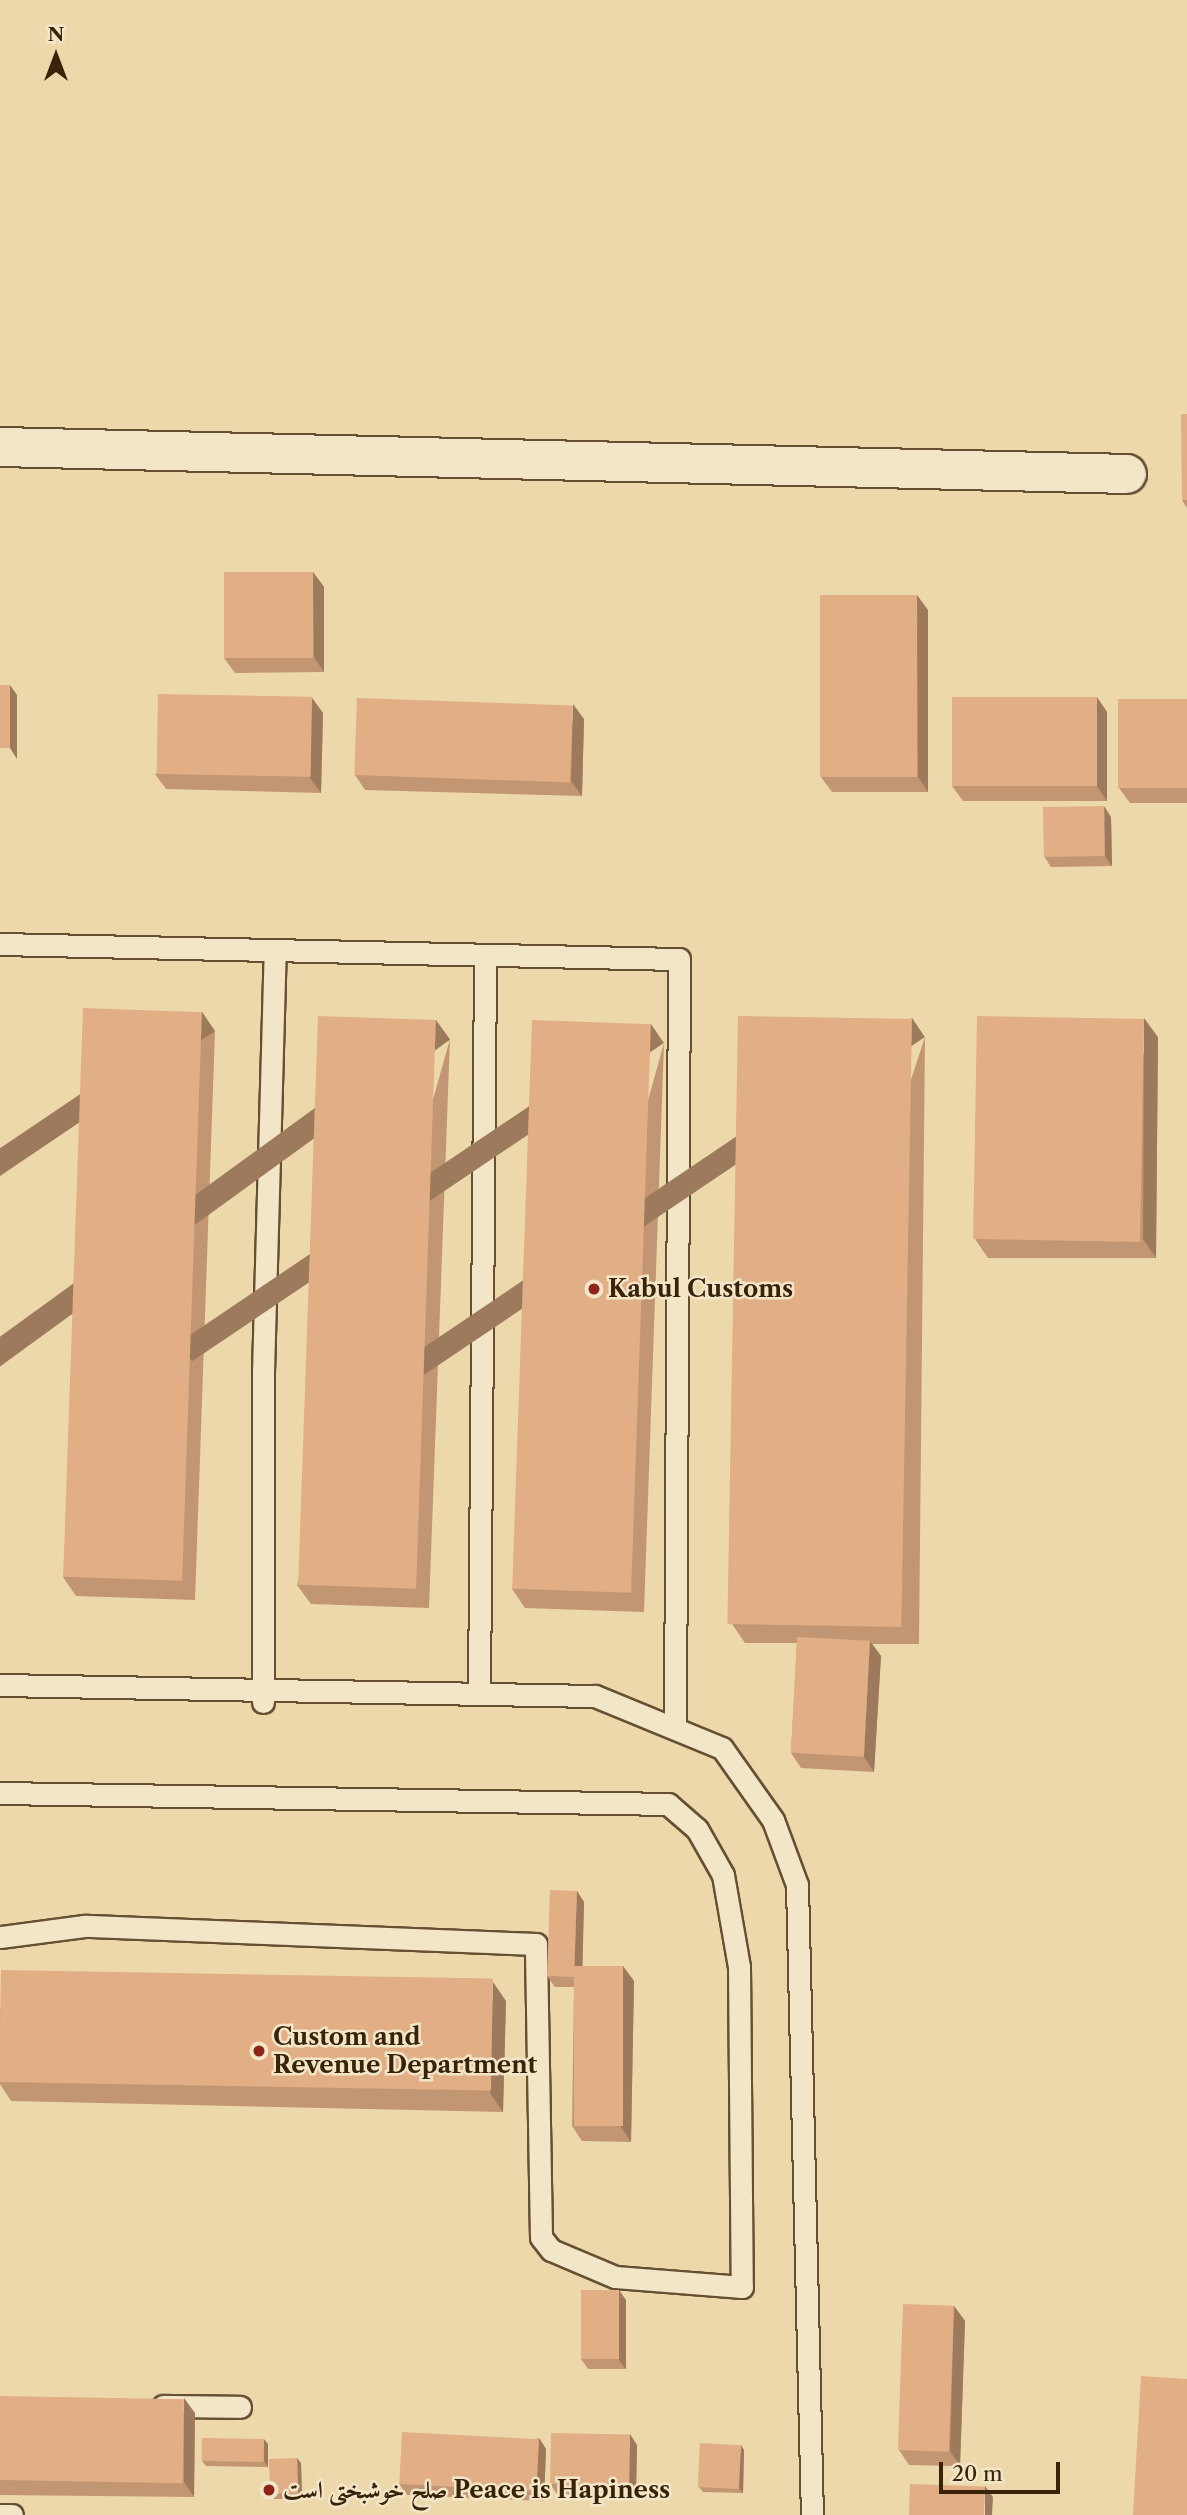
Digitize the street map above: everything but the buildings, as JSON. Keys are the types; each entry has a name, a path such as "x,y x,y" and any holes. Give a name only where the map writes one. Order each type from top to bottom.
{"street":[{"path":"0,447 1127,474"}],"lane":[{"path":"0,944 679,960 675,1728"},
{"path":"263,1696 263,1372 275,950"},
{"path":"479,1694 485,955"},
{"path":"0,1685 263,1696 595,1696 722,1748 773,1820 797,1885 812,2515"},
{"path":"0,1793 668,1804 697,1829 723,1875 739,1967 742,2287 615,2277 551,2250 541,2237 536,1944 84,1926 0,1937"},
{"path":"133,2406 240,2407"},
{"path":"0,2515 12,2515"}],"place":[{"name":"Kabul Customs","path":"594,1289"},
{"name":"Custom and Revenue Department","path":"259,2051"},
{"name":"صلح خوشبختی است Peace is Hapiness","path":"269,2490"}]}
